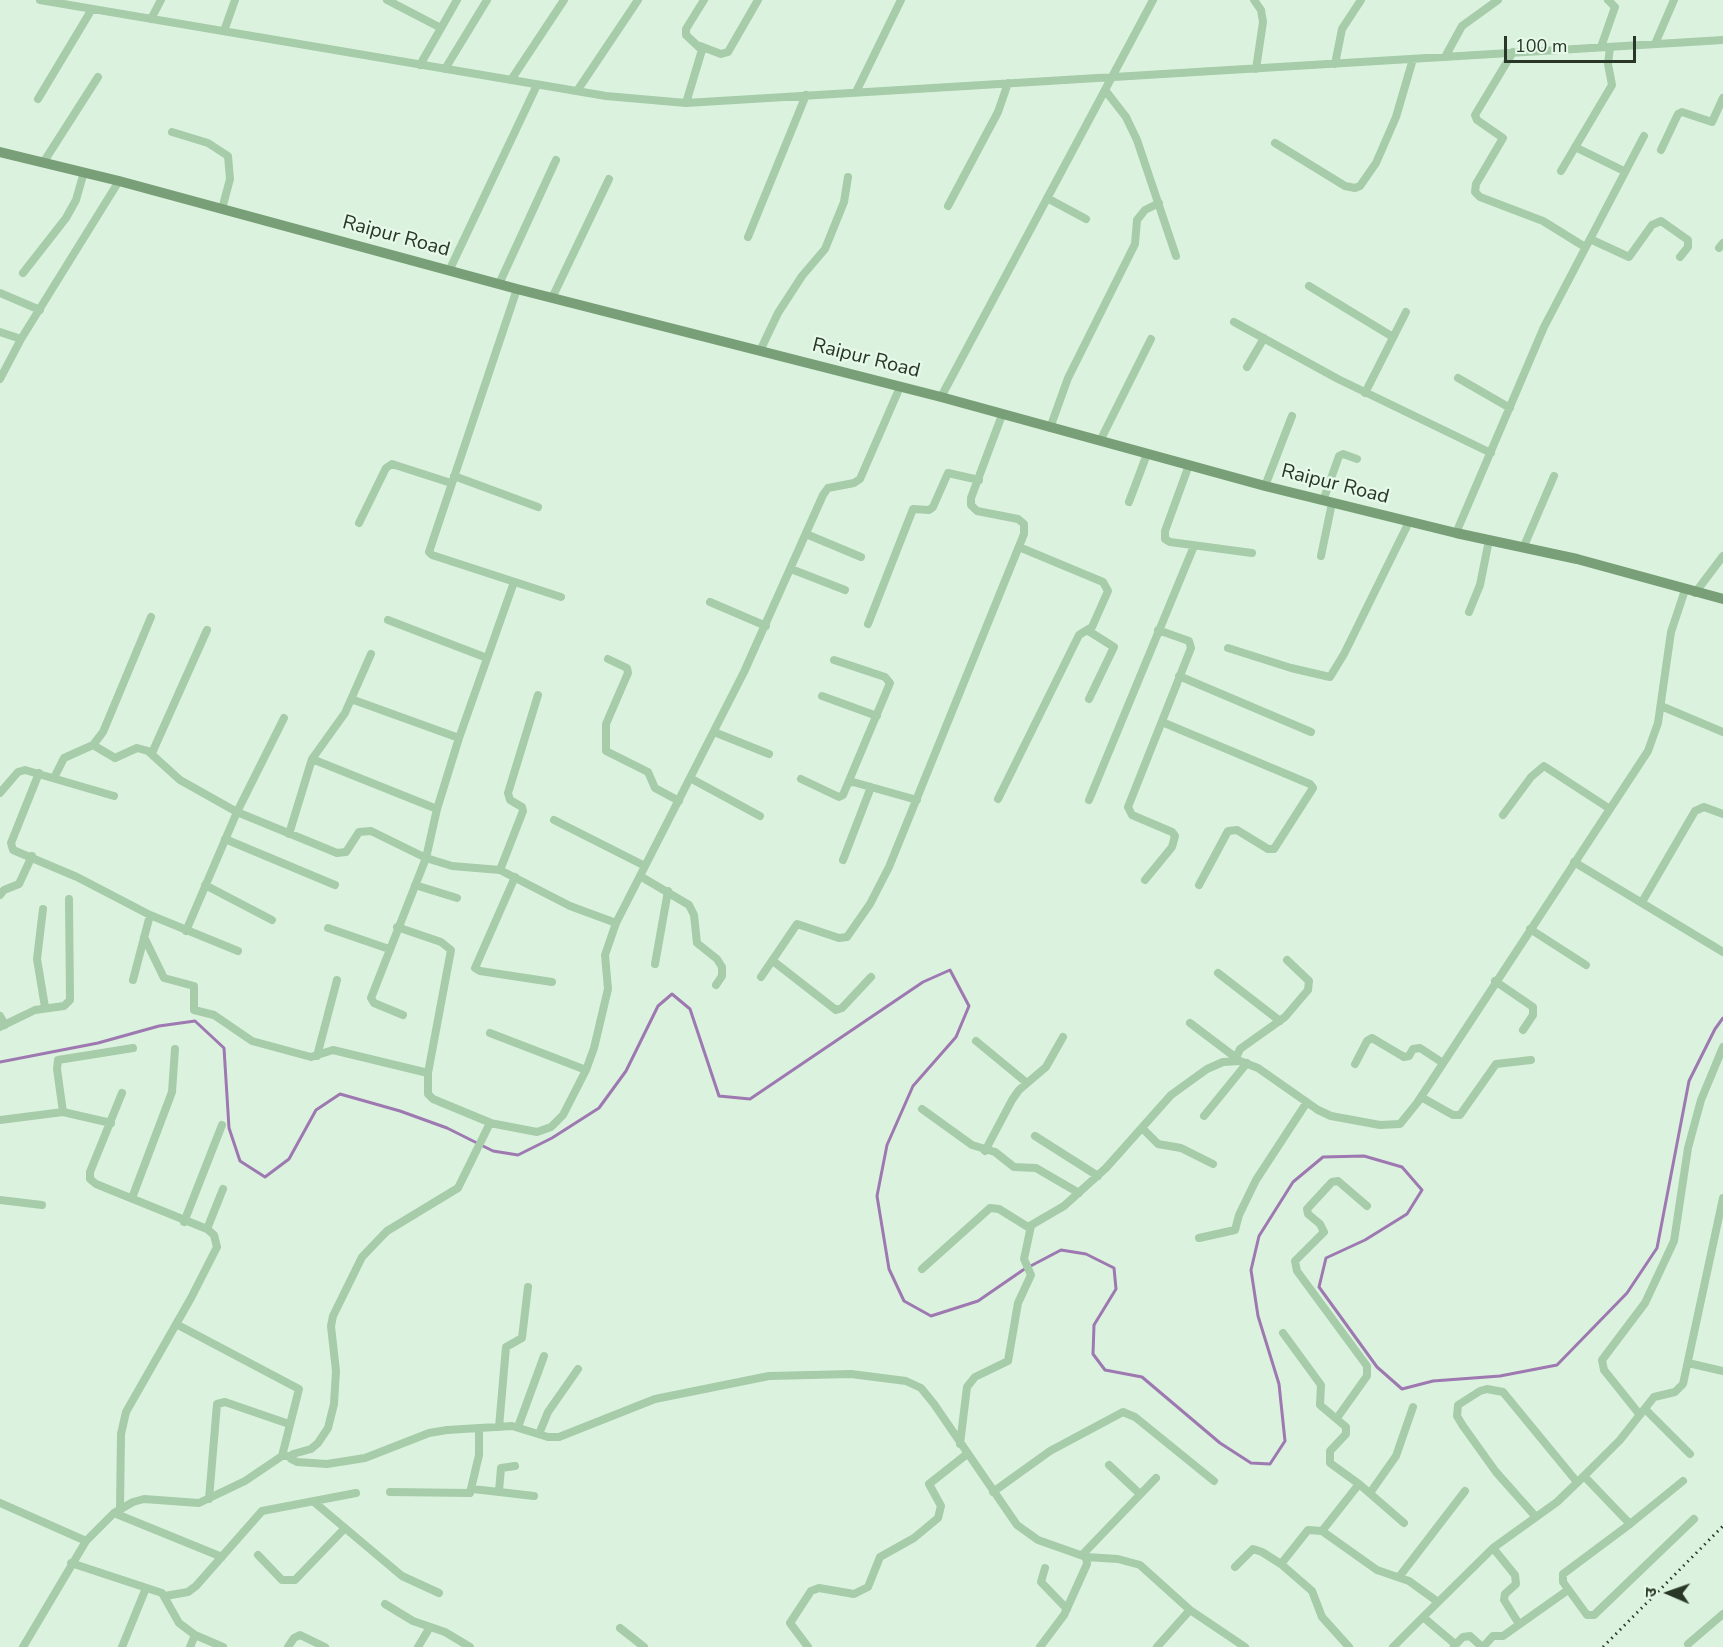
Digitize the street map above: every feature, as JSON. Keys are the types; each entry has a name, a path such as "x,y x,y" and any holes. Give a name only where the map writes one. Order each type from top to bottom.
{"main road":[{"name":"Raipur Road","path":"0,152 119,181 517,289 941,397 1265,486 1456,533 1577,559 1723,599"}],"street":[{"path":"40,0 577,91 686,103 1723,40"},
{"path":"151,19 161,0"},
{"path":"224,31 235,0"},
{"path":"387,0 441,28"},
{"path":"420,65 457,0"},
{"path":"444,69 487,0"},
{"path":"511,80 564,0"},
{"path":"577,91 638,0"},
{"path":"704,0 686,32 700,46 721,54 728,52 758,0"},
{"path":"856,92 902,0"},
{"path":"941,397 1153,0"},
{"path":"1254,0 1261,10 1263,22 1256,69"},
{"path":"1335,64 1342,29 1361,0"},
{"path":"1445,57 1462,26 1498,0"},
{"path":"1601,47 1615,7 1608,0"},
{"path":"1655,44 1674,0"},
{"path":"38,99 92,9"},
{"path":"686,103 701,54 700,46"},
{"path":"1561,171 1612,85 1608,64 1610,47"},
{"path":"1513,52 1475,115 1477,120 1503,138 1476,184 1475,192 1480,197 1543,221 1586,247"},
{"path":"1275,143 1345,186 1355,189 1360,186 1376,163 1396,117 1413,59"},
{"path":"43,163 98,77"},
{"path":"948,206 998,112 1008,82"},
{"path":"449,271 537,84"},
{"path":"1105,90 1131,125 1176,256"},
{"path":"748,237 806,95"},
{"path":"1661,150 1678,114 1682,112 1712,122 1723,98"},
{"path":"172,132 219,148 228,156 230,179 222,209"},
{"path":"1456,533 1544,327 1644,136"},
{"path":"1575,147 1624,171"},
{"path":"499,284 556,160"},
{"path":"23,273 66,218 76,200 84,172"},
{"path":"760,351 781,307 825,249 844,202 848,177"},
{"path":"552,298 609,179"},
{"path":"0,379 21,339 119,181"},
{"path":"1047,198 1086,219"},
{"path":"1050,428 1068,378 1135,244 1137,220 1145,210 1159,203"},
{"path":"1590,239 1629,257 1652,225 1661,221 1688,240 1688,247 1680,257"},
{"path":"1309,286 1393,337"},
{"path":"517,289 429,545 430,554 561,597"},
{"path":"0,293 40,310"},
{"path":"1365,393 1406,312"},
{"path":"1234,322 1365,393 1491,453"},
{"path":"0,332 21,339"},
{"path":"1247,367 1264,338"},
{"path":"1100,441 1150,339"},
{"path":"1458,378 1510,408"},
{"path":"397,927 441,942 451,950 428,1073 427,1089 433,1099 491,1123 528,1132 551,1127 563,1115 586,1070 608,989 605,955 616,923 766,626 828,488 854,483 862,475 900,387"},
{"path":"761,977 797,924 839,938 849,935 889,867 995,600 1024,534 1022,521 1013,516 977,511 972,508 971,498 1002,415"},
{"path":"1265,486 1292,416"},
{"path":"1129,502 1147,454"},
{"path":"1321,556 1328,502 1339,456 1343,454 1357,459"},
{"path":"359,523 386,468 395,464 538,507"},
{"path":"1189,465 1164,536 1170,542 1252,553"},
{"path":"868,624 912,511 933,507 946,474 953,473 979,480"},
{"path":"1524,546 1554,476"},
{"path":"1228,648 1291,668 1330,677 1344,654 1409,522"},
{"path":"806,534 861,557"},
{"path":"1469,612 1480,585 1488,540"},
{"path":"1089,800 1194,546"},
{"path":"998,799 1078,635 1092,627 1108,591 1106,584 1019,547"},
{"path":"1190,1023 1235,1059 1264,1071 1331,1116 1396,1126 1403,1121 1652,744 1661,706 1671,632 1690,591 1723,556"},
{"path":"791,569 845,591"},
{"path":"403,1015 374,1003 371,999 397,927 426,858 437,809 459,738 514,582"},
{"path":"710,602 766,626"},
{"path":"54,778 66,757 93,745 109,721 151,617"},
{"path":"388,620 487,658"},
{"path":"152,753 207,630"},
{"path":"1087,630 1110,642 1114,647 1089,699"},
{"path":"1145,880 1175,840 1172,832 1132,815 1128,809 1191,644 1158,630"},
{"path":"289,834 312,759 331,736 371,654"},
{"path":"608,659 627,668 628,673 606,724 606,751 648,772 655,788 679,801"},
{"path":"801,779 839,797 843,795 890,681 834,660"},
{"path":"1179,676 1311,732"},
{"path":"500,870 523,811 522,807 510,800 508,793 538,695"},
{"path":"822,696 877,716"},
{"path":"351,699 459,738"},
{"path":"1661,706 1723,732"},
{"path":"186,931 237,812 284,718"},
{"path":"1162,722 1310,784 1313,788 1274,849 1268,849 1237,830 1228,831 1199,885"},
{"path":"714,732 769,754"},
{"path":"93,745 115,758 137,748 152,753 180,780 237,812 341,854 348,849 356,834 366,830 426,858 463,868 500,870 570,906 616,923"},
{"path":"312,759 437,809"},
{"path":"1503,815 1531,777 1544,766 1610,808"},
{"path":"0,793 21,770 114,795"},
{"path":"39,773 10,845 15,851 32,856 150,915 238,951"},
{"path":"690,778 760,816"},
{"path":"848,783 853,782 916,800"},
{"path":"843,860 871,787"},
{"path":"1642,902 1695,811 1704,807 1723,814"},
{"path":"554,820 645,866"},
{"path":"225,839 335,885"},
{"path":"0,895 20,883 32,856"},
{"path":"1574,862 1723,952"},
{"path":"640,876 690,905 694,915 697,943 720,963 723,971 716,985"},
{"path":"515,877 475,968 480,971 552,982"},
{"path":"205,885 272,920"},
{"path":"415,885 456,898"},
{"path":"655,964 668,891"},
{"path":"0,1016 2,1026 45,1007 64,1006 72,994 69,899"},
{"path":"43,909 37,959 45,1007"},
{"path":"133,980 150,915"},
{"path":"328,928 389,949"},
{"path":"1530,929 1586,965"},
{"path":"144,937 164,978 194,986 194,1010 214,1016 257,1044 311,1057 333,1050 428,1073"},
{"path":"922,1269 990,1208 999,1209 1024,1226 1031,1226 1079,1193 1098,1176 1171,1095 1217,1064 1235,1059 1240,1049 1280,1020 1305,996 1310,985 1309,981 1287,960"},
{"path":"773,961 836,1010 842,1008 871,977"},
{"path":"1218,973 1280,1020"},
{"path":"316,1056 338,980"},
{"path":"1495,981 1533,1007 1533,1015 1523,1030"},
{"path":"490,1034 586,1070"},
{"path":"985,1150 1012,1100 1046,1067 1063,1037"},
{"path":"1355,1064 1367,1041 1372,1038 1404,1057 1409,1056 1413,1049 1420,1048 1443,1063"},
{"path":"976,1041 1027,1083"},
{"path":"1690,1454 1642,1412 1604,1370 1602,1360 1645,1304 1674,1241 1696,1119 1710,1074 1723,1047"},
{"path":"63,1112 57,1069 58,1060 133,1048"},
{"path":"132,1198 172,1092 175,1049"},
{"path":"1421,1096 1453,1115 1460,1116 1496,1064 1531,1060"},
{"path":"1204,1116 1247,1063"},
{"path":"117,1511 121,1434 126,1412 216,1252 214,1235 207,1229 184,1222 96,1184 90,1179 90,1172 122,1093"},
{"path":"1199,1238 1235,1230 1252,1187 1307,1102"},
{"path":"922,1110 985,1150 995,1152 1019,1169 1036,1168 1079,1193"},
{"path":"0,1120 63,1112 111,1123"},
{"path":"23,1647 86,1541 117,1511 144,1499 186,1504 209,1499 245,1481 282,1456 291,1456 311,1449 328,1428 334,1404 336,1371 332,1334 333,1316 362,1257 387,1231 458,1188 491,1123"},
{"path":"184,1222 222,1125"},
{"path":"1142,1128 1158,1144 1181,1148 1213,1164"},
{"path":"1035,1136 1098,1176"},
{"path":"1337,1418 1367,1376 1367,1366 1297,1271 1295,1261 1324,1232 1323,1227 1308,1214 1307,1209 1332,1182 1338,1181 1367,1206"},
{"path":"207,1229 223,1189"},
{"path":"1393,1647 1493,1548 1536,1517 1581,1479 1620,1440 1654,1397 1678,1390 1683,1384 1719,1242 1723,1198"},
{"path":"0,1200 42,1205"},
{"path":"960,1444 967,1387 975,1377 1008,1361 1018,1303 1031,1275 1024,1259 1031,1226"},
{"path":"499,1427 506,1347 522,1338 528,1287"},
{"path":"176,1324 297,1388 299,1393 282,1456"},
{"path":"1283,1333 1321,1385 1320,1405 1337,1418 1347,1431 1330,1451 1328,1460 1404,1523"},
{"path":"518,1427 544,1356"},
{"path":"1688,1363 1723,1371"},
{"path":"539,1434 548,1412 578,1369"},
{"path":"291,1456 291,1459 297,1462 327,1464 365,1458 429,1433 479,1428 518,1427 539,1434 560,1437 655,1399 742,1381 802,1374 850,1374 892,1379 917,1385 934,1404 993,1492 1022,1529 1038,1540 1084,1555 1118,1559 1140,1565 1190,1610 1234,1644 1245,1647"},
{"path":"1536,1517 1496,1472 1457,1416 1458,1405 1480,1391 1487,1389 1503,1392 1581,1479 1630,1524"},
{"path":"209,1499 217,1404 225,1402 289,1424"},
{"path":"1370,1493 1396,1456 1413,1407"},
{"path":"993,1492 1050,1451 1123,1412 1135,1417 1214,1482"},
{"path":"390,1492 467,1494 472,1489 479,1455 479,1428"},
{"path":"808,1647 792,1629 790,1623 811,1591 819,1588 854,1594 868,1587 880,1557 914,1538 938,1518 941,1506 929,1484 967,1454"},
{"path":"1109,1465 1140,1494"},
{"path":"499,1491 501,1468 515,1466"},
{"path":"1084,1555 1156,1478"},
{"path":"1683,1481 1566,1571 1562,1578 1568,1590 1587,1615 1594,1615 1694,1519"},
{"path":"1322,1531 1359,1484"},
{"path":"472,1489 534,1496"},
{"path":"1399,1577 1465,1491"},
{"path":"71,1563 165,1596 191,1590 262,1511 356,1493"},
{"path":"314,1502 402,1576 440,1593"},
{"path":"0,1503 86,1541"},
{"path":"117,1511 222,1557"},
{"path":"258,1556 282,1580 295,1580 345,1528"},
{"path":"1281,1564 1308,1530 1322,1531 1377,1570 1409,1581 1438,1602"},
{"path":"1493,1548 1515,1575 1515,1584 1505,1594 1504,1600 1519,1624"},
{"path":"1235,1567 1253,1550 1262,1552 1281,1564 1312,1591 1323,1617 1349,1647"},
{"path":"1040,1647 1067,1609 1087,1564 1084,1555"},
{"path":"1045,1568 1041,1582 1067,1609"},
{"path":"122,1647 146,1588"},
{"path":"1423,1617 1454,1646 1463,1637 1470,1636 1482,1647 1493,1636 1500,1638 1568,1590"},
{"path":"165,1596 174,1618 195,1635 223,1647"},
{"path":"385,1604 413,1621 445,1632 470,1647"},
{"path":"1157,1647 1190,1610"},
{"path":"1688,1644 1723,1614"},
{"path":"418,1647 430,1627"},
{"path":"620,1628 644,1647"},
{"path":"190,1647 195,1635"},
{"path":"288,1647 294,1638 300,1635 325,1647"}],"waterway":[{"path":"0,1062 98,1043 159,1026 195,1021 224,1048 229,1128 240,1161 265,1177 289,1159 316,1110 340,1094 400,1111 447,1128 493,1151 518,1155 552,1138 599,1108 626,1071 658,1006 672,994 690,1009 719,1096 750,1099 923,982 950,970 969,1006 956,1037 913,1086 887,1145 877,1196 889,1269 904,1301 931,1316 978,1301 1023,1270 1061,1250 1086,1254 1114,1268 1116,1289 1094,1325 1093,1354 1105,1370 1142,1377 1220,1443 1251,1463 1270,1464 1285,1441 1279,1384 1258,1316 1251,1270 1259,1236 1293,1182 1323,1157 1364,1156 1402,1167 1422,1190 1407,1214 1365,1240 1326,1258 1319,1287 1377,1367 1402,1389 1433,1381 1500,1376 1557,1365 1627,1293 1657,1248 1689,1081 1715,1029 1723,1018"}],"railway":[{"path":"1603,1647 1723,1526"}]}
